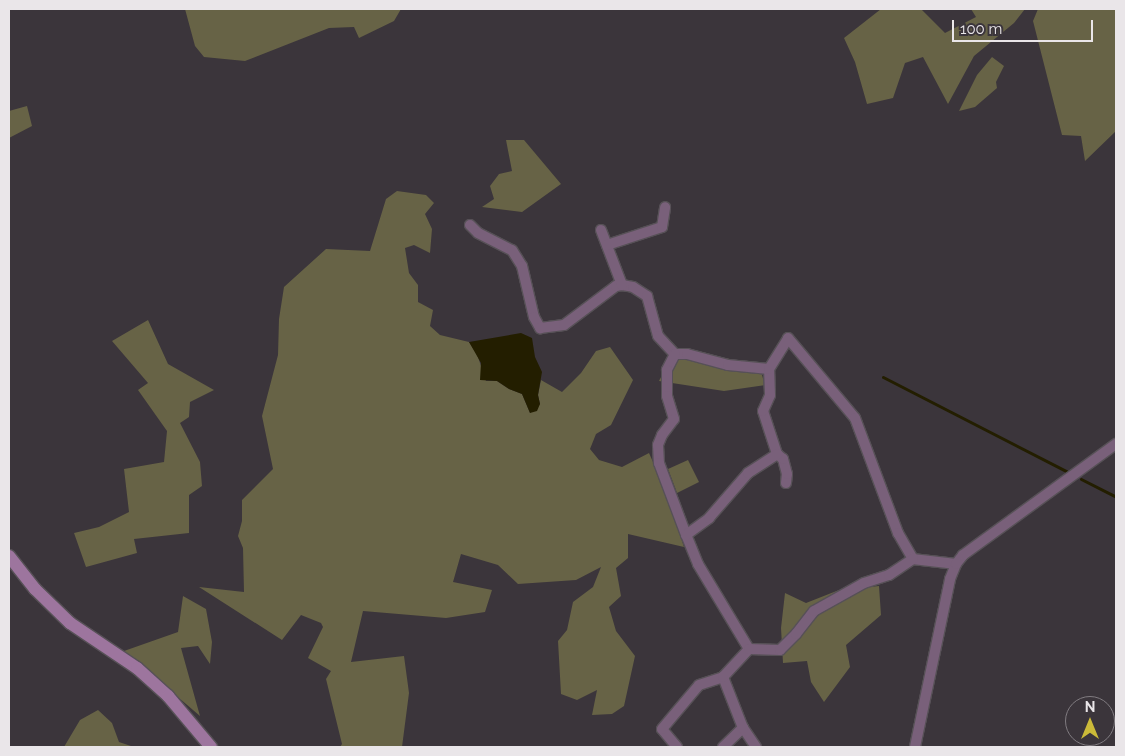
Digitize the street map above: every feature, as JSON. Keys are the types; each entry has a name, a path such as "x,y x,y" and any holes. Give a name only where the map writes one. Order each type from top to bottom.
{"street":[{"path":"607,245 662,226 665,207"},
{"path":"470,225 478,233 512,250 522,266 534,317 540,328 564,325 616,286 622,285 633,287 647,296 658,336 676,354 687,354 728,365 769,369"},
{"path":"602,230 622,285"},
{"path":"786,483 787,474 783,459 777,454 764,410 770,395 769,369 788,338 855,418 898,533 912,559"},
{"path":"676,354 667,370 667,396 674,419 662,434 658,445 659,463 698,564 749,649"},
{"path":"915,747 950,579 956,564 963,555 1116,444"},
{"path":"686,535 710,518 748,473 777,454"},
{"path":"9,556 36,589 70,623 137,668 168,696 211,747"},
{"path":"676,747 662,729 699,686 723,677 749,649 780,650 796,634 814,611 864,583 889,575 912,559 956,564"},
{"path":"723,677 743,728 756,747"},
{"path":"723,747 743,728"}],"shaded area":[{"path":"185,9 401,9 394,21 359,38 354,27 329,28 245,61 204,57 195,46"},
{"path":"881,9 921,9 945,33 976,17 971,9 1025,9 1014,23 974,56 948,104 923,57 905,63 893,98 867,104 855,62 844,38"},
{"path":"1038,9 1116,9 1116,131 1085,161 1081,136 1062,135 1033,21"},
{"path":"992,57 1004,66 996,82 997,88 975,107 959,111 977,75"},
{"path":"27,106 32,126 9,138 9,111"},
{"path":"506,140 524,140 561,184 522,212 482,207 494,199 490,186 499,174 512,171"},
{"path":"397,191 426,195 434,203 425,214 432,229 430,253 414,245 405,248 409,273 418,285 418,302 433,310 430,326 440,335 469,342 477,354 486,381 497,381 509,389 522,394 530,413 540,404 538,395 541,380 562,392 581,373 596,351 610,347 633,380 611,425 596,434 590,449 599,460 622,467 649,453 665,489 684,547 628,534 628,558 616,568 621,596 609,607 616,631 635,656 624,706 612,714 592,715 597,690 577,700 561,694 558,641 567,630 573,602 593,587 601,567 576,580 518,584 498,565 461,554 453,582 492,590 485,612 446,618 363,611 351,662 404,656 409,693 402,747 340,747 342,744 326,679 331,671 308,658 323,627 321,623 301,615 282,640 199,587 244,592 243,548 238,536 242,521 242,500 273,469 262,416 278,355 279,319 284,287 326,249 370,251 386,199"},
{"path":"148,320 168,364 214,390 190,402 189,417 180,423 200,462 202,486 189,495 189,533 134,539 137,553 86,567 74,533 99,527 129,512 124,469 164,462 167,431 138,390 148,383 112,341"},
{"path":"521,333 532,338 535,357 542,372 538,395 540,404 537,411 530,413 522,394 509,389 497,381 480,380 481,363 469,342"},
{"path":"676,348 759,365 765,385 724,391 659,381"},
{"path":"688,460 699,482 677,493 668,469"},
{"path":"879,586 881,615 846,645 850,667 824,702 811,682 807,661 783,663 781,628 785,593 806,603 839,590"},
{"path":"183,596 206,609 212,642 210,664 198,646 181,648 200,716 124,651 178,632"},
{"path":"98,710 112,723 119,742 134,747 64,747 80,720"}],"waterway":[{"path":"883,377 1066,471"},
{"path":"1081,479 1116,497"}]}
